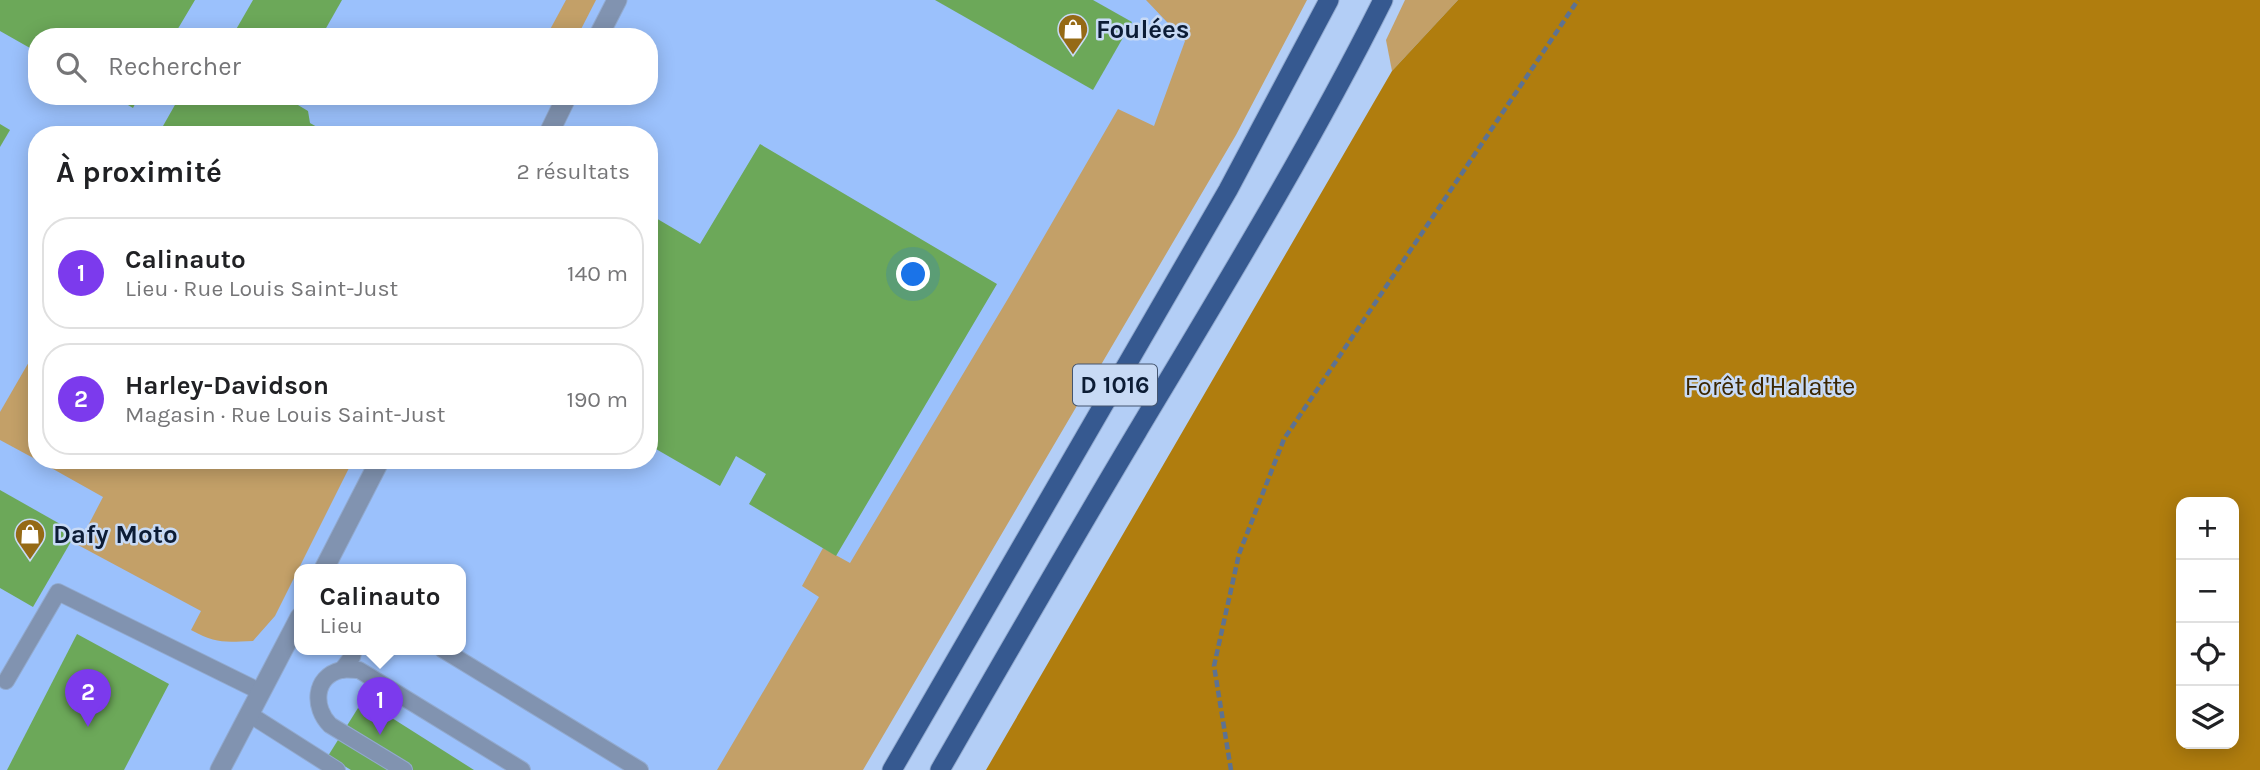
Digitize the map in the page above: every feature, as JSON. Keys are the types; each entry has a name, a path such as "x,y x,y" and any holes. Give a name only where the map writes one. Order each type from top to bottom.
{"highway":[{"name":"D 1016","path":"892,770 1222,201 1329,0"},
{"name":"D 1016","path":"940,770 1214,302 1334,93 1383,0"}],"street":[{"path":"603,28 617,0"},
{"path":"552,126 563,105"},
{"path":"327,564 375,469"},
{"path":"220,770 294,627"}],"lane":[{"path":"2,683 58,592 261,692"},
{"path":"342,670 351,655"},
{"path":"452,655 640,770"},
{"path":"404,770 330,725 321,716 318,706 319,691 327,677 342,670 359,670 522,770"},
{"path":"249,714 337,770"}],"path":[{"path":"1231,770 1214,666 1239,554 1284,439 1578,0"}],"shaded area":[{"path":"0,0 1263,0 852,770 0,770"},
{"path":"566,0 596,0 582,28 551,28"},
{"path":"1146,0 1307,0 1236,135 863,770 717,770 819,597 802,586 823,548 850,563 1118,109 1154,126 1185,41"},
{"path":"1405,0 1458,0 1392,71 1386,40"},
{"path":"28,364 28,455 0,440 0,412"},
{"path":"53,469 348,469 301,564 294,564 294,578 275,616 253,641 214,640 191,630 201,611 78,545 103,497"}],"green space":[{"name":"Forêt d'Halatte","path":"1458,0 2260,0 2260,770 986,770 1392,71"}],"building":[{"path":"0,0 195,0 178,28 28,28 28,47 0,31"},
{"path":"253,0 342,0 326,28 237,28"},
{"name":"Foulées","path":"935,0 1093,0 1132,22 1093,90"},
{"path":"175,105 298,105 308,111 310,123 315,126 163,126"},
{"path":"0,124 10,130 0,147"},
{"path":"760,144 997,284 836,556 749,504 766,474 736,456 720,486 658,450 658,219 700,244"},
{"name":"Dafy Moto","path":"0,490 76,533 33,607 0,588"},
{"path":"77,634 169,684 124,770 7,770"},
{"path":"373,706 474,770 351,770 328,756 358,708 367,714"}],"place":[{"name":"Foulées","path":"1073,56"},
{"name":"Dafy Moto","path":"30,561"},
{"name":"Harley-Davidson","path":"88,727"},
{"name":"Calinauto","path":"380,735"}]}
